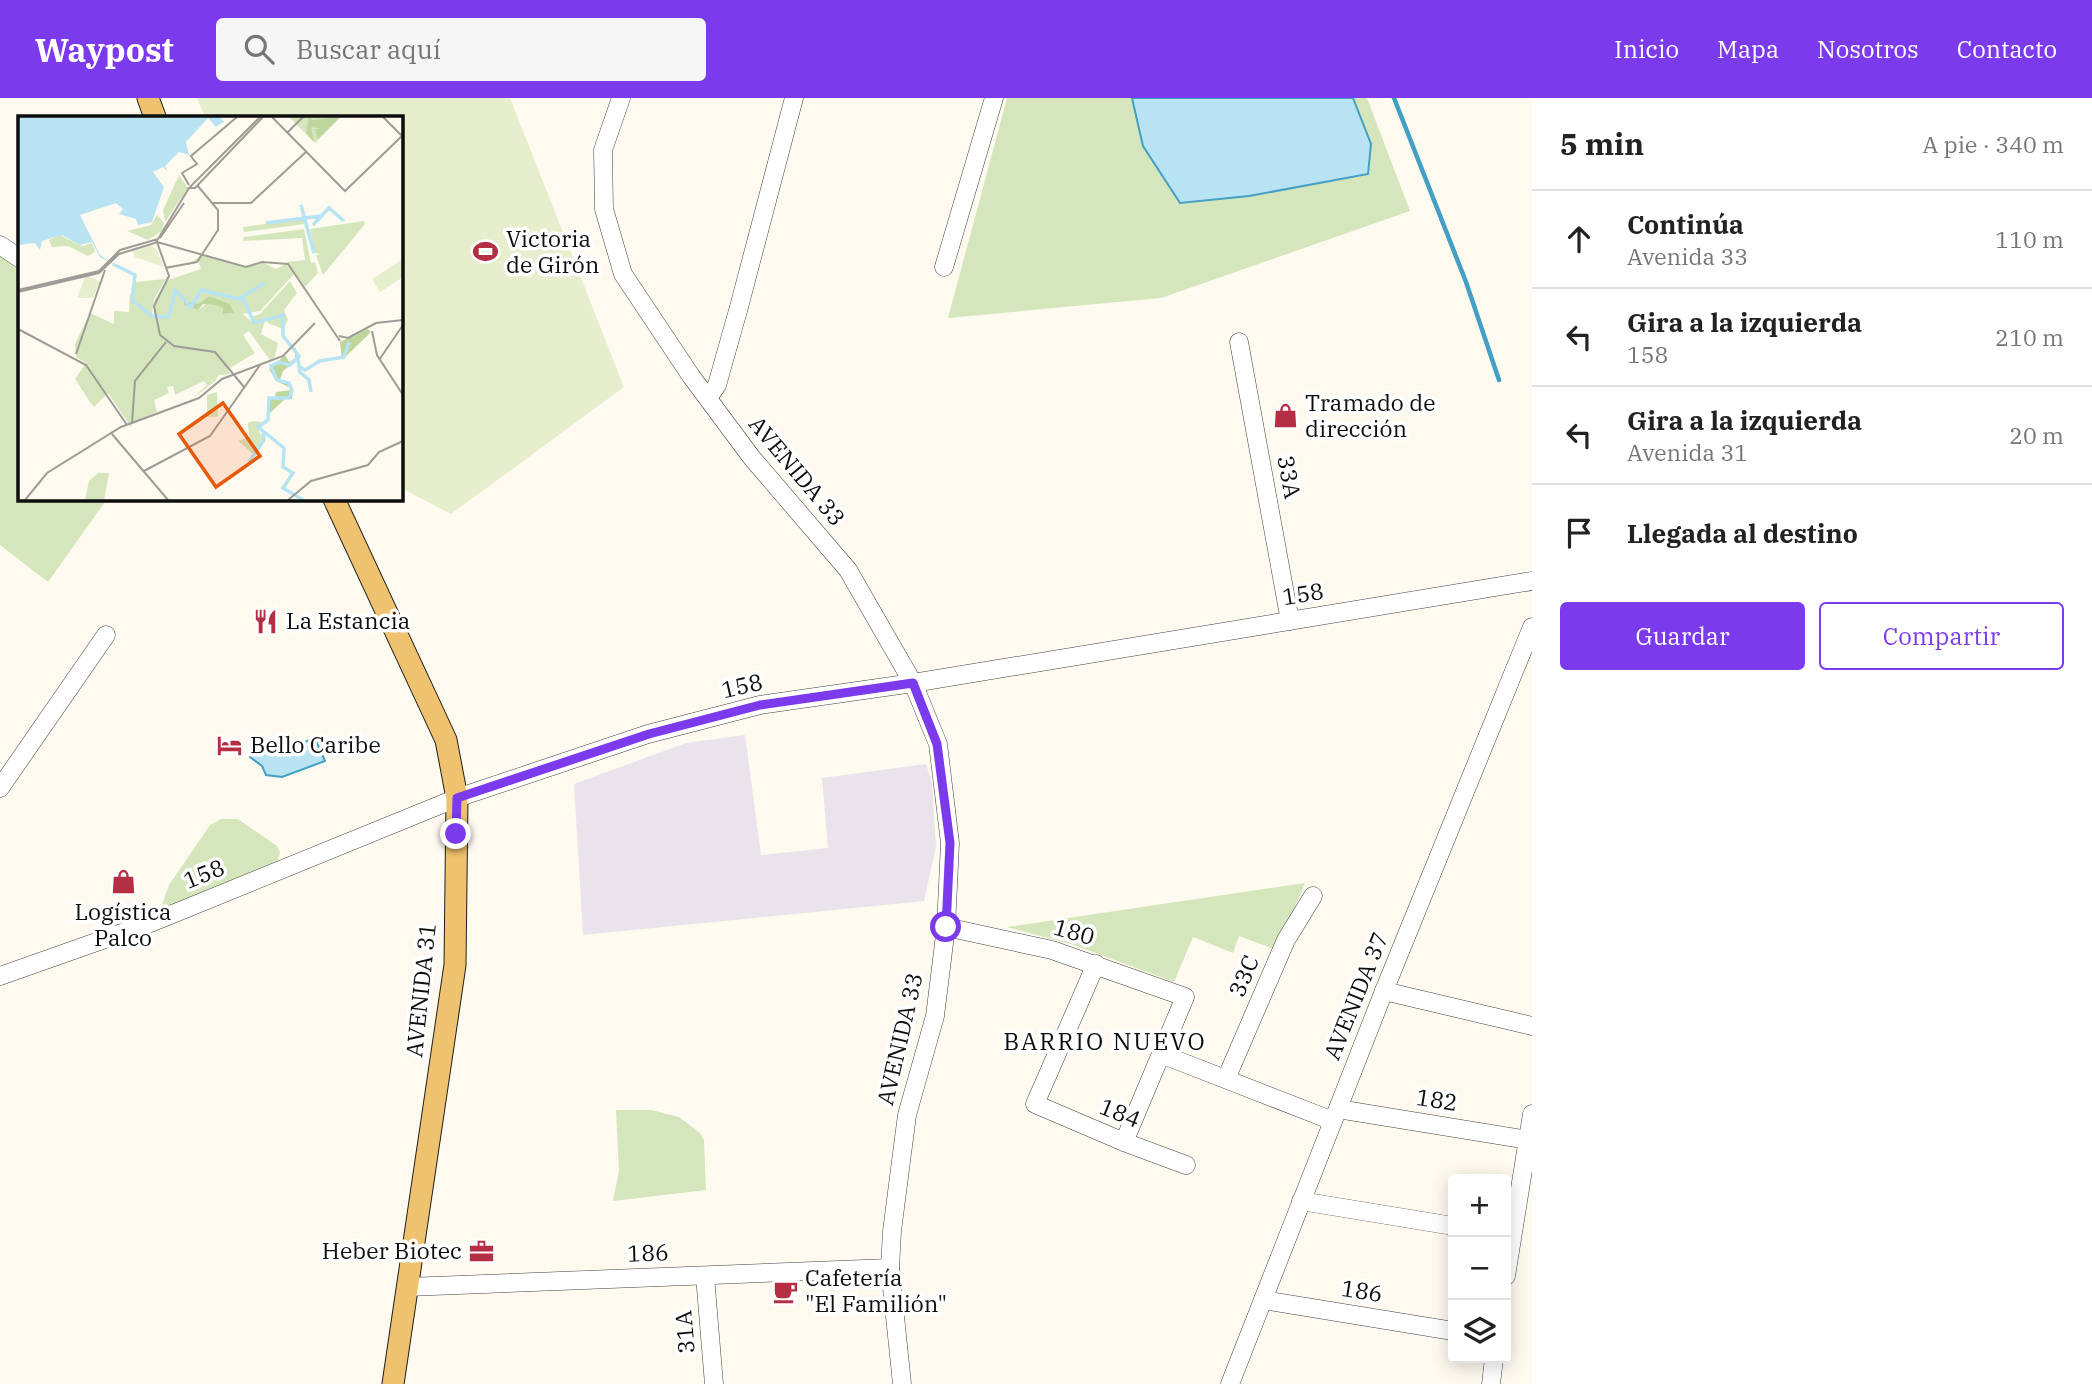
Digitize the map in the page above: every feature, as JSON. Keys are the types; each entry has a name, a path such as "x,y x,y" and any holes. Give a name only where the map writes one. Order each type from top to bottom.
{"main road":[{"path":"148,98 155,116"},
{"name":"AVENIDA 31","path":"334,500 446,740 457,798 455,965 393,1384"}],"street":[{"name":"AVENIDA 33","path":"621,98 603,150 604,209 623,274 752,458 848,570 913,683 937,744 950,843 946,927 935,1016 907,1115 892,1231 890,1268 902,1384"},
{"path":"708,398 717,385 793,98"},
{"path":"944,268 994,98"},
{"path":"0,245 18,257"},
{"name":"33A","path":"1239,342 1290,621"},
{"name":"158","path":"0,976 153,922 457,798 649,734 760,705 913,683 1532,581"},
{"name":"AVENIDA 37","path":"1230,1384 1384,990 1532,627"},
{"path":"0,788 106,635"},
{"name":"33C","path":"1226,1079 1286,940 1313,896"},
{"name":"180","path":"946,927 1052,950 1185,997 1161,1054"},
{"name":"184","path":"1096,964 1035,1104 1186,1165"},
{"path":"1384,990 1532,1026"},
{"path":"1124,1142 1161,1054"},
{"name":"182","path":"1161,1054 1335,1115 1528,1140"},
{"path":"1511,1225 1532,1114"},
{"path":"1301,1201 1448,1225"},
{"name":"186","path":"407,1286 890,1268"},
{"name":"31A","path":"705,1276 714,1384"},
{"name":"186","path":"1263,1300 1448,1330"},
{"path":"1491,1384 1493,1363"}],"shaded area":[{"path":"745,735 761,855 828,848 822,778 926,764 932,783 936,847 924,901 583,935 574,784 686,743"}],"green space":[{"name":"Victoria de Girón","path":"197,98 510,98 624,387 451,514 402,489 402,116 205,116"},
{"path":"1007,98 1367,98 1410,211 1161,298 948,318"},
{"path":"0,255 18,267 18,500 106,500 48,582 0,545"},
{"path":"221,819 238,819 277,846 280,852 276,868 161,914 169,885 210,825"},
{"path":"1305,883 1277,950 1239,936 1233,953 1193,937 1174,982 1074,945 1007,927"},
{"path":"616,1110 651,1110 679,1117 700,1133 704,1140 706,1190 613,1201 619,1171"}],"water":[{"path":"1132,98 1353,98 1371,144 1368,174 1249,196 1180,203 1143,146"},
{"path":"315,738 325,761 282,777 266,775 262,766 250,757 257,746 270,755"}],"waterway":[{"path":"1394,98 1466,282 1499,380"}],"place":[{"name":"Victoria de Girón","path":"486,252"},
{"name":"Tramado de dirección","path":"1285,416"},
{"name":"La Estancia","path":"266,621"},
{"name":"Bello Caribe","path":"230,745"},
{"name":"Logística Palco","path":"123,882"},
{"name":"Heber Biotec","path":"482,1251"},
{"name":"Cafetería \"El Familión\"","path":"785,1291"}],"district":[{"name":"BARRIO NUEVO","path":"1105,1042"}],"route":[{"path":"456,834 457,798 649,734 760,705 913,683 937,744 950,843 946,927"}]}
